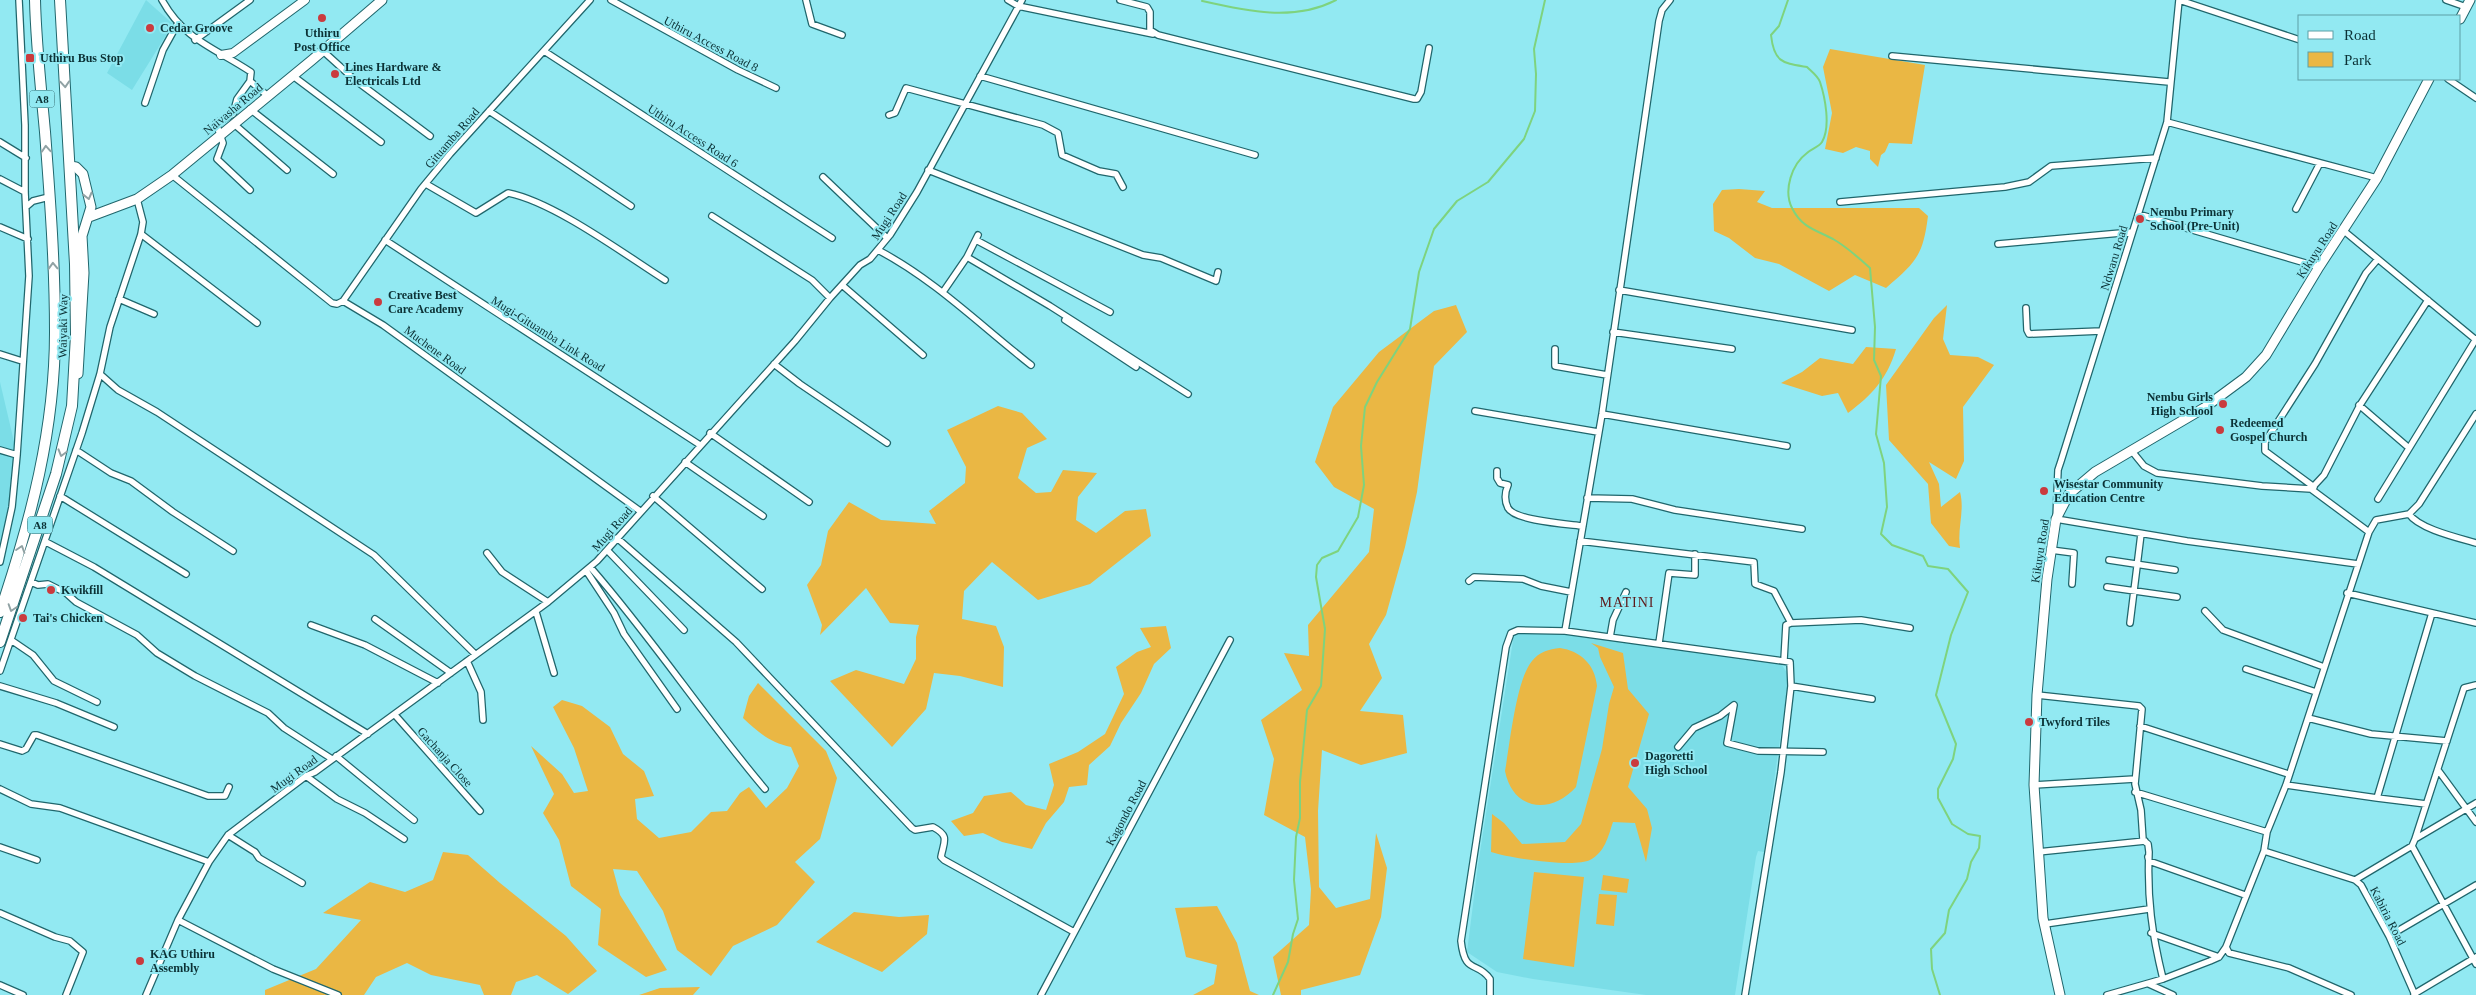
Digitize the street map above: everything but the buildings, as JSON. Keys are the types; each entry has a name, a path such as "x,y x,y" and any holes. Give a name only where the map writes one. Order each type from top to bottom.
{"highway":[{"name":"A8","path":"35,0 50,197"},
{"name":"Waiyaki Way","path":"5,641 56,474 72,406 76,335 76,264 60,0"},
{"name":"Waiyaki Way","path":"0,612 24,541 39,483 52,396 55,332 50,197"}],"main road":[{"name":"Naivasha Road","path":"89,217 137,199 172,174 293,76 382,0"},
{"path":"2461,16 2468,4"},
{"name":"Kikuyu Road","path":"2060,995 2045,924 2034,784 2037,695 2050,550 2056,519 2069,494 2095,472 2204,408 2246,376 2266,355 2376,178 2426,80"},
{"path":"70,166 76,166 83,174 90,201 89,217 82,236 84,274 82,336 72,406"}],"street":[{"path":"0,562 12,508 28,290 28,239 25,192 26,158 19,0"},
{"path":"162,0 178,23 195,40 251,72 250,81 237,99 233,114 216,123 219,137 223,143 217,156 219,162 250,190"},
{"path":"195,40 250,0"},
{"path":"221,55 233,53 305,0"},
{"name":"Gituamba Road","path":"344,301 384,240 426,184 489,111 590,0"},
{"name":"Uthiru Access Road 8","path":"611,0 738,70 776,88"},
{"path":"806,0 812,24 826,31 842,34"},
{"path":"1008,0 1414,99 1417,99 1421,92 1429,48"},
{"path":"1120,0 1147,7 1150,12 1150,26 1153,34"},
{"path":"1564,631 1602,414 1659,21 1662,10 1670,0"},
{"path":"2179,0 2298,39"},
{"name":"Ndwaru Road","path":"2056,519 2058,470 2167,122 2169,82 2179,0"},
{"path":"2446,0 2468,4"},
{"name":"Mugi Road","path":"146,995 178,920 210,862 228,835 306,776 395,715 475,654 536,612 589,570 653,496 774,364 830,298 860,265 870,259 878,250 888,238 928,170 1020,3"},
{"path":"145,103 163,50 178,23"},
{"path":"323,51 355,80 430,136"},
{"name":"Uthiru Access Road 6","path":"544,51 832,238"},
{"path":"1892,56 2169,82"},
{"path":"293,76 351,117 381,142"},
{"path":"980,76 1255,155"},
{"path":"2449,80 2476,98"},
{"path":"250,81 268,96"},
{"path":"889,115 895,113 906,88 966,103 1055,130 1059,136 1062,155 1099,171 1116,174 1124,187"},
{"path":"250,109 333,174"},
{"path":"489,111 631,206"},
{"path":"2167,122 2376,178"},
{"path":"234,124 287,170"},
{"path":"0,142 26,158"},
{"path":"1840,202 2005,188 2029,182 2051,166 2156,158"},
{"path":"2296,209 2320,163"},
{"path":"928,170 1142,255 1161,258 1216,281 1218,272"},
{"name":"Muchene Road","path":"172,174 332,303 337,304 344,301 383,325 640,511"},
{"path":"823,177 888,238"},
{"path":"0,179 25,192"},
{"path":"426,184 476,213 508,193 518,195 573,222 665,280"},
{"path":"26,207 34,201 50,197"},
{"path":"0,671 5,641 46,542 76,450 100,374 119,299 141,234 143,222 137,199"},
{"path":"2138,214 2319,267"},
{"path":"712,216 812,280 830,298"},
{"path":"0,227 28,239"},
{"path":"2344,231 2476,340 2439,399 2423,429 2378,499"},
{"path":"1998,244 2132,232"},
{"path":"141,234 257,323"},
{"path":"943,292 968,256 977,238 1110,312"},
{"name":"Mugi-Gituamba Link Road","path":"384,240 449,284 634,400 700,445"},
{"path":"878,250 927,279 982,327 1031,365"},
{"path":"968,256 1188,394"},
{"path":"2369,532 2264,451 2265,442 2315,364 2366,273 2378,259"},
{"path":"842,285 922,355"},
{"path":"1619,290 1852,330"},
{"path":"119,299 154,314"},
{"path":"2131,450 2144,466 2157,473 2262,486 2306,490 2313,488 2324,475 2359,406 2428,300"},
{"path":"1042,302 1136,367"},
{"path":"2026,308 2027,330 2029,334 2101,331"},
{"path":"1613,332 1732,349"},
{"path":"1556,349 1555,366 1607,375"},
{"path":"0,354 22,361"},
{"path":"774,364 886,443"},
{"path":"100,374 118,390 157,412 374,555 475,654"},
{"path":"2359,406 2410,448"},
{"path":"1474,411 1598,432"},
{"path":"1602,414 1786,446"},
{"path":"2107,995 2149,984 2219,957 2226,947 2264,851 2267,832 2286,785 2288,774 2369,532 2376,520 2409,514 2420,504 2476,414"},
{"path":"710,433 809,502"},
{"path":"0,450 17,455"},
{"path":"76,450 111,473 131,481 172,512 233,551"},
{"path":"685,462 763,516"},
{"path":"1497,471 1497,478 1500,483 1508,485 1505,494 1508,508 1512,512 1525,518 1583,526"},
{"path":"60,496 186,574"},
{"path":"653,496 762,588"},
{"path":"1587,498 1632,498 1675,510 1802,529"},
{"path":"2409,514 2413,520 2444,533 2476,543"},
{"path":"2056,519 2140,534 2358,564"},
{"path":"2130,623 2140,534"},
{"path":"617,538 736,642 912,828 915,830 933,827 944,834 946,839 941,857 944,860 1074,932"},
{"path":"1580,541 1754,562 1755,584 1774,592 1791,623"},
{"path":"46,542 94,567 368,734"},
{"path":"607,550 684,630"},
{"path":"2050,550 2074,553 2072,584"},
{"path":"487,553 502,572 548,602"},
{"path":"1659,643 1669,573 1695,575 1695,554"},
{"path":"2108,560 2175,570"},
{"path":"589,570 624,634 677,709"},
{"path":"589,570 643,629 732,751 765,789"},
{"path":"1469,582 1474,577 1523,580 1571,592"},
{"path":"31,582 38,585 48,584 66,593 76,602 136,635 157,653 180,667 268,712 284,728 334,757 414,820"},
{"path":"2107,587 2177,597"},
{"path":"1610,637 1613,620 1626,592"},
{"path":"2348,593 2476,623"},
{"path":"2205,611 2223,630 2324,667"},
{"path":"536,612 554,673"},
{"path":"2377,798 2432,613"},
{"path":"375,619 450,673"},
{"path":"1784,660 1786,625 1791,623 1862,620 1910,628"},
{"path":"311,625 365,645 438,683"},
{"path":"1490,995 1490,978 1468,964 1463,957 1461,941 1506,647 1511,633 1518,630 1564,631 1790,662 1791,686 1783,752 1745,995"},
{"name":"Kagondo Road","path":"1041,995 1230,640"},
{"path":"5,641 33,655 54,681 97,702"},
{"path":"467,660 481,692 483,720"},
{"path":"2246,668 2316,692"},
{"path":"2355,880 2412,846 2416,839 2464,688 2476,685"},
{"path":"0,686 56,703 114,727"},
{"path":"1791,686 1872,699"},
{"path":"2037,695 2139,706 2142,709 2135,792 2141,810 2145,841 2148,844 2151,933 2163,979"},
{"path":"1678,747 1694,728 1720,716 1734,706 1727,743 1758,751 1823,752"},
{"name":"Gachanja Close","path":"395,715 480,812"},
{"path":"2308,718 2371,734 2447,741"},
{"path":"2140,726 2288,774"},
{"path":"0,744 22,751 26,749 34,735 208,796 225,796 229,787"},
{"path":"2438,770 2476,822"},
{"path":"306,776 337,799 365,813 404,839"},
{"path":"2034,784 2135,778"},
{"path":"2286,785 2426,804"},
{"path":"0,789 31,804 60,808 210,862"},
{"path":"2135,792 2267,832"},
{"path":"2416,839 2476,804"},
{"path":"228,835 255,852 259,858 302,883"},
{"path":"2038,852 2145,841"},
{"path":"2412,846 2475,960 2414,995"},
{"path":"0,847 37,860"},
{"name":"Kabiria Road","path":"2264,851 2355,880 2361,885 2389,936 2414,995"},
{"path":"2148,857 2149,860 2245,895"},
{"path":"2389,936 2476,886"},
{"path":"2045,924 2149,908"},
{"path":"0,913 54,937 70,941 83,952 66,995"},
{"path":"178,920 274,969 338,995"},
{"path":"2151,933 2219,957"},
{"path":"2226,947 2229,953 2289,968 2351,995"},
{"path":"2149,984 2173,995"},
{"path":"0,985 23,995"}],"shaded area":[{"path":"146,0 173,24 132,90 107,73"},
{"path":"0,382 15,446 9,501 0,550"},
{"name":"Dagoretti High School","path":"1565,633 1780,662 1789,676 1764,852 1758,851 1756,857 1735,995 1646,995 1533,979 1497,972 1467,952 1478,865 1514,634"}],"green space":[{"path":"1830,49 1925,65 1912,144 1889,143 1885,152 1881,155 1878,167 1870,159 1870,151 1856,147 1843,153 1825,149 1832,113 1823,67"},
{"path":"1722,190 1765,191 1757,202 1772,208 1919,208 1928,216 1924,240 1911,264 1886,288 1855,275 1829,291 1779,264 1755,258 1729,238 1714,231 1713,204"},
{"path":"1456,305 1467,332 1434,366 1417,492 1405,547 1386,615 1369,644 1382,678 1360,711 1403,715 1407,753 1361,765 1322,750 1318,811 1319,887 1336,908 1370,899 1376,833 1387,868 1381,917 1360,975 1301,990 1301,995 1281,995 1273,957 1309,925 1311,889 1305,837 1264,815 1274,759 1261,720 1302,690 1284,653 1309,656 1308,625 1369,552 1374,509 1334,487 1315,462 1333,407 1379,352 1434,311"},
{"path":"1947,305 1943,339 1950,355 1978,357 1994,365 1963,407 1964,461 1956,479 1929,462 1939,484 1941,507 1960,492 1962,506 1959,533 1960,548 1949,546 1931,523 1928,484 1889,440 1886,385 1934,318"},
{"path":"1866,347 1896,349 1888,369 1878,386 1848,413 1838,393 1822,396 1781,383 1802,372 1820,358 1853,364"},
{"path":"998,406 1022,413 1047,439 1027,448 1018,478 1036,493 1051,492 1063,470 1097,473 1078,497 1076,520 1096,533 1125,511 1146,509 1151,536 1090,584 1038,600 992,562 964,591 962,619 996,626 1004,647 1003,687 960,676 934,673 926,709 892,747 830,681 856,670 904,684 916,659 916,637 919,625 890,623 866,588 820,635 822,625 807,585 821,565 828,531 849,502 881,520 936,524 929,511 965,483 966,467 947,430"},
{"path":"1166,626 1171,648 1154,664 1141,693 1121,723 1110,746 1089,765 1087,785 1069,787 1064,802 1046,823 1032,849 1002,842 983,833 964,836 951,821 973,813 984,796 1011,792 1026,805 1046,810 1054,785 1049,764 1078,752 1105,734 1124,694 1116,667 1137,652 1151,647 1140,628"},
{"path":"1591,643 1623,653 1628,689 1649,714 1628,787 1647,809 1652,828 1646,862 1635,823 1613,822 1603,848 1595,857 1582,862 1556,863 1491,852 1492,814 1504,823 1522,844 1565,842 1581,824 1602,749 1609,704 1614,687 1600,657 1598,648"},
{"path":"1560,648 1574,652 1590,665 1596,678 1597,686 1576,787 1566,796 1555,802 1545,805 1534,804 1524,801 1516,794 1509,784 1505,771 1512,729 1518,697 1526,670 1541,653"},
{"path":"758,683 826,751 837,778 820,839 795,862 815,882 777,925 733,946 711,976 677,950 663,911 637,871 613,869 620,895 667,970 646,977 598,945 601,909 571,886 559,840 543,813 554,794 531,746 562,774 574,793 588,791 574,748 553,707 562,700 582,706 610,727 623,754 644,771 654,796 635,799 637,819 659,838 691,832 711,812 727,811 740,793 749,787 766,808 787,788 799,766 791,747 771,740 743,718 749,696"},
{"path":"443,852 468,855 566,936 597,971 568,994 537,975 516,982 511,995 484,995 480,985 431,975 407,963 376,977 364,995 265,995 265,990 316,969 361,920 323,913 370,882 405,892 433,880"},
{"path":"1534,872 1584,877 1574,967 1523,959"},
{"path":"1603,875 1629,879 1627,893 1601,890"},
{"path":"1599,894 1617,895 1614,926 1596,924"},
{"path":"1217,906 1237,943 1250,991 1259,995 1193,995 1214,984 1217,965 1186,957 1175,908"},
{"path":"854,912 899,917 929,915 927,934 882,972 816,942"},
{"path":"700,987 693,995 639,995 660,988"}],"waterway":[{"path":"1202,1 1253,11 1287,13 1320,7 1336,0"},
{"path":"1273,995 1288,962 1298,919 1294,880 1296,837 1300,818 1300,782 1307,710 1321,686 1325,629 1316,577 1317,565 1322,558 1338,551 1358,517 1364,485 1361,446 1365,407 1377,382 1410,329 1419,272 1434,229 1457,201 1488,182 1524,139 1535,111 1536,74 1534,49 1545,0"},
{"path":"1788,0 1779,26 1771,35 1772,44 1777,56 1781,60 1807,67 1818,78 1824,96 1827,120 1825,136 1822,142 1802,158 1793,170 1788,193 1789,201 1800,220 1815,231 1843,245 1870,268 1875,327 1874,360 1881,376 1876,434 1884,463 1887,507 1881,534 1892,545 1923,556 1928,566 1948,569 1968,592 1951,635 1936,695 1956,744 1953,759 1938,789 1938,798 1952,824 1968,834 1980,836 1979,848 1971,862 1967,879 1949,910 1945,933 1931,949 1932,969 1940,995"}],"place":[{"name":"Uthiru Post Office","path":"322,18"},
{"name":"Cedar Groove","path":"150,28"},
{"name":"Uthiru Bus Stop","path":"30,58"},
{"name":"Lines Hardware & Electricals Ltd","path":"335,74"},
{"name":"Nembu Primary School (Pre-Unit)","path":"2140,219"},
{"name":"Creative Best Care Academy","path":"378,302"},
{"name":"Nembu Girls High School","path":"2223,404"},
{"name":"Redeemed Gospel Church","path":"2220,430"},
{"name":"Wisestar Community Education Centre","path":"2044,491"},
{"name":"Kwikfill","path":"51,590"},
{"name":"Tai's Chicken","path":"23,618"},
{"name":"Twyford Tiles","path":"2029,722"},
{"name":"Dagoretti High School","path":"1635,763"},
{"name":"KAG Uthiru Assembly","path":"140,961"}],"district":[{"name":"MATINI","path":"1627,602"}]}
